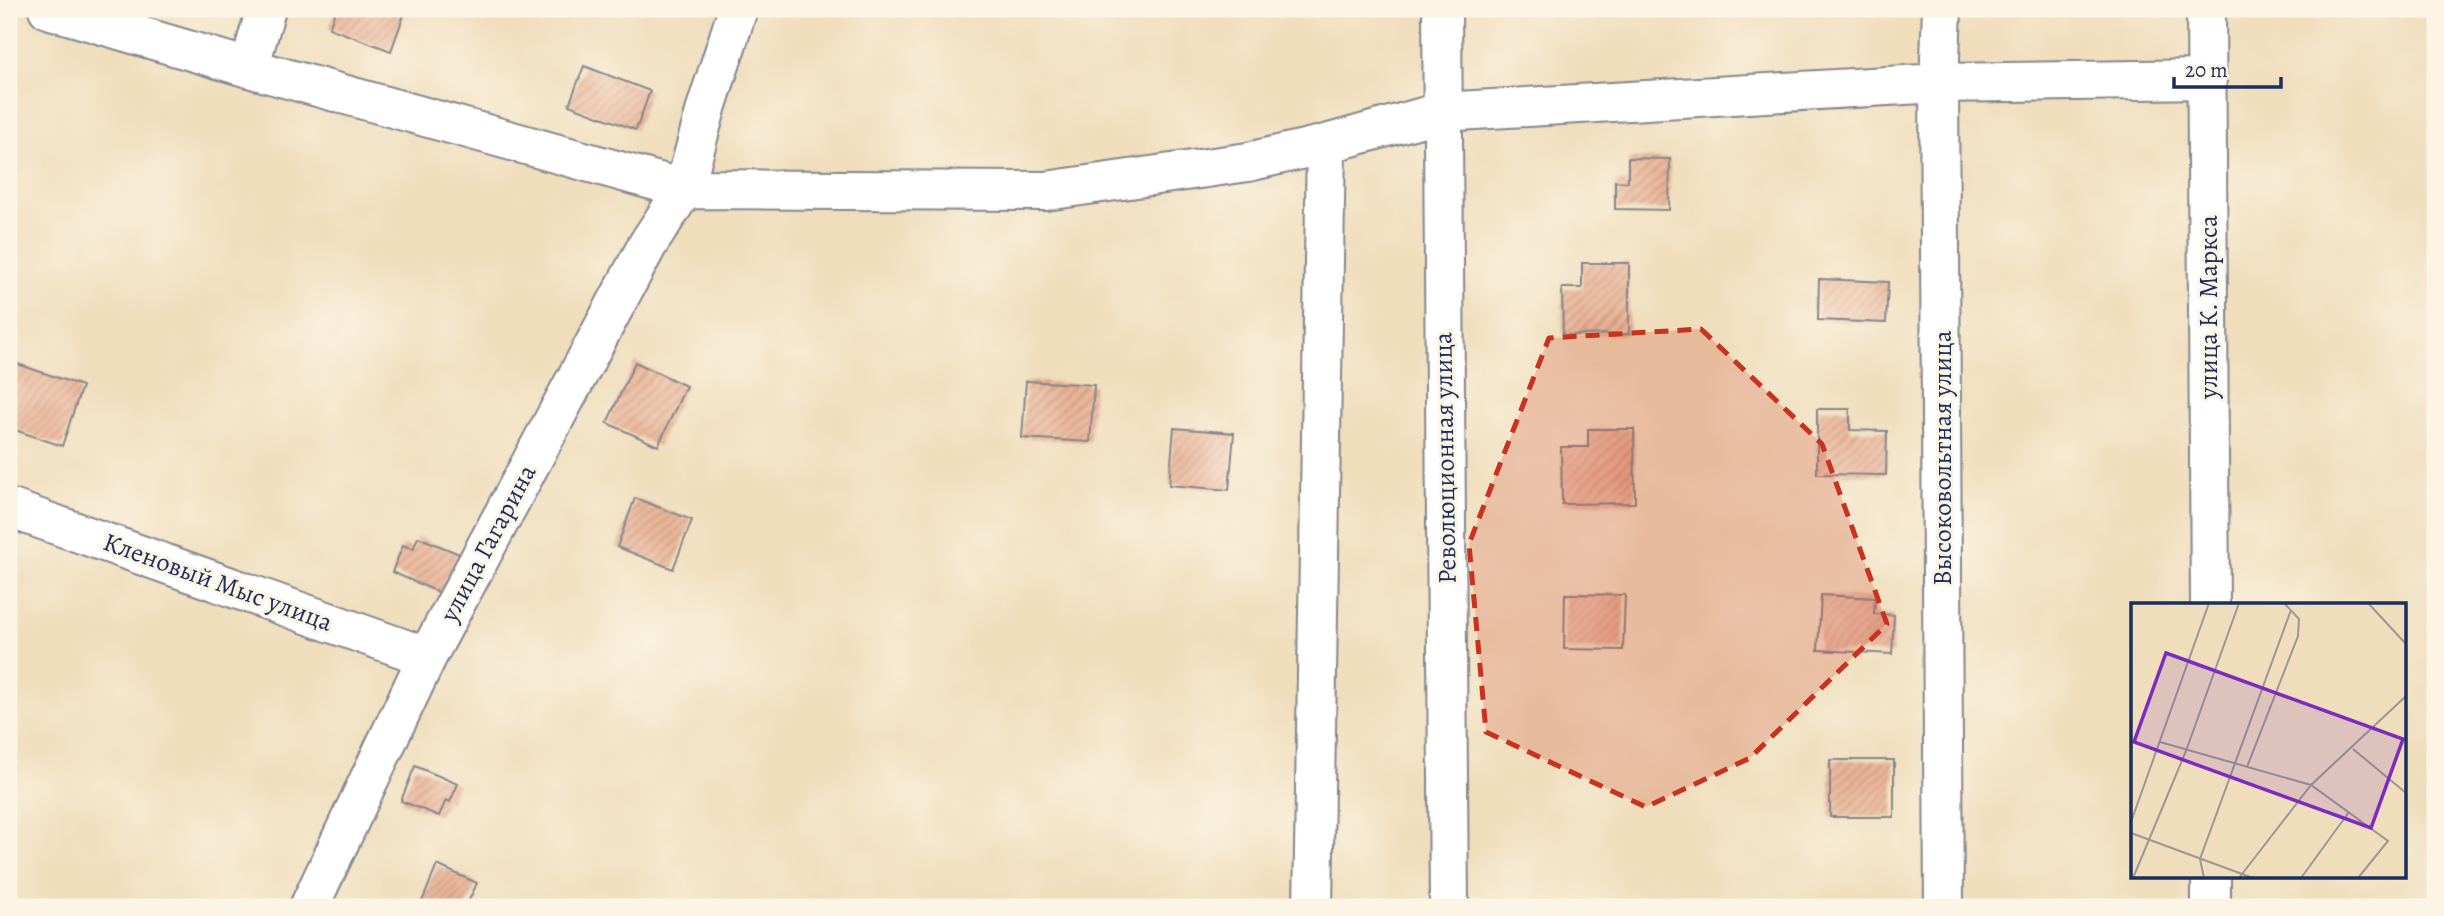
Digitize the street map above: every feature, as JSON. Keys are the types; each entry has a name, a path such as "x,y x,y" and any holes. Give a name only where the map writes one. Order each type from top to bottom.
{"street":[{"path":"48,9 684,189 1046,191 1248,162 1326,144 1441,112 1939,83 2207,79"},
{"path":"249,68 266,9"},
{"name":"улица Гагарина","path":"309,907 427,657 648,244 684,189 707,105 738,9"},
{"name":"Революционная улица","path":"1442,9 1449,907"},
{"name":"Высоковольтная улица","path":"1942,9 1939,83 1944,907"},
{"name":"улица К. Маркса","path":"2206,9 2210,603"},
{"path":"1313,907 1326,144"},
{"name":"Кленовый Мыс улица","path":"9,508 427,657"},
{"path":"2211,878 2211,907"}],"highlighted area":[{"path":"1701,329 1822,444 1887,624 1750,758 1646,807 1486,732 1469,544 1549,338"}],"building":[{"path":"336,9 406,9 391,51 329,28"},
{"path":"584,66 650,91 636,130 569,105"},
{"path":"1628,158 1670,159 1669,210 1615,209 1615,181 1628,182"},
{"path":"1582,263 1629,263 1629,334 1563,335 1562,288 1582,288"},
{"path":"1819,279 1888,282 1886,323 1818,320"},
{"path":"9,361 82,386 62,446 9,428"},
{"path":"635,362 686,386 658,446 607,423"},
{"path":"1026,381 1094,385 1090,442 1022,438"},
{"path":"1817,409 1850,409 1850,430 1887,431 1886,475 1817,474"},
{"path":"1174,428 1234,433 1229,490 1169,485"},
{"path":"1588,429 1634,429 1635,503 1562,504 1561,447 1588,447"},
{"path":"635,498 692,520 673,569 617,547"},
{"path":"418,537 462,555 445,595 392,572 403,545 413,549"},
{"path":"1565,594 1625,595 1623,650 1564,649"},
{"path":"1821,595 1875,598 1874,614 1894,615 1892,654 1818,650"},
{"path":"1830,760 1894,760 1894,817 1830,817"},
{"path":"415,766 458,784 450,802 446,800 439,816 401,801"},
{"path":"437,865 477,883 466,907 429,907 421,904"}]}
